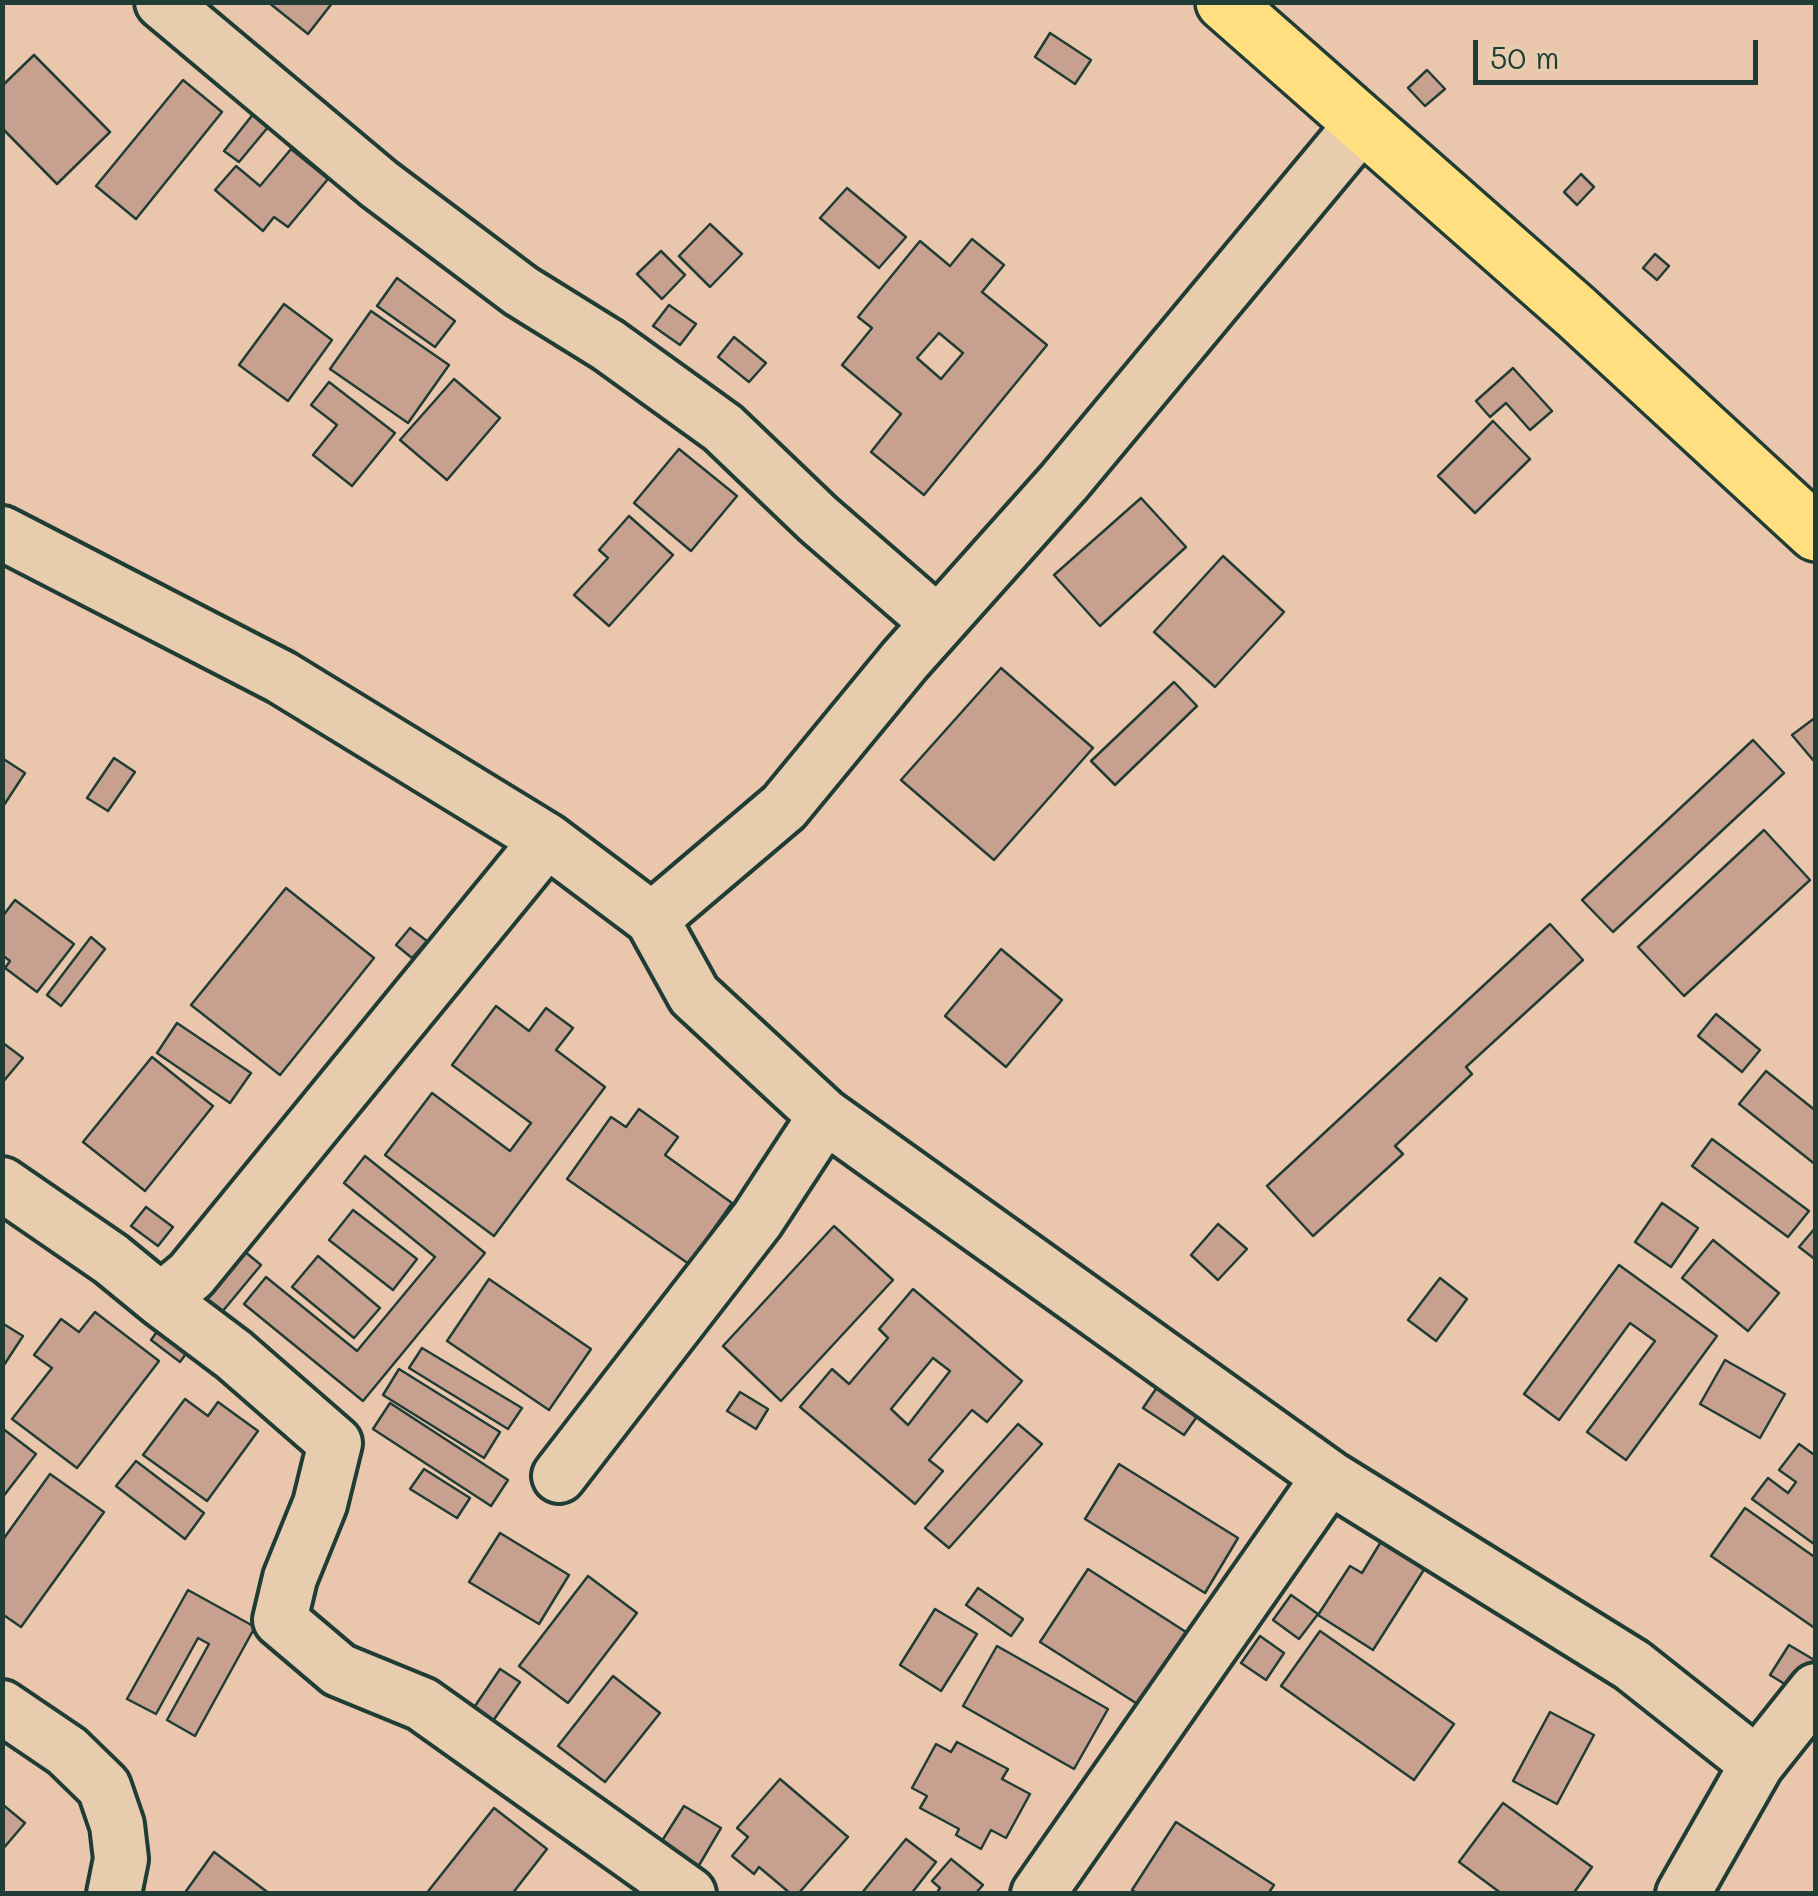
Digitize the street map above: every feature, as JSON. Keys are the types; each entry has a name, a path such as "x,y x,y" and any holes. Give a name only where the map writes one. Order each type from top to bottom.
{"main road":[{"path":"1224,2 1816,533"}],"street":[{"path":"162,2 379,184 521,291 608,344 724,428 818,519 938,623"},
{"path":"652,918 784,807 938,623 1064,482 1362,124"},
{"path":"2,532 282,677 547,840 652,918 694,996 825,1116 1329,1478 1632,1665 1757,1764"},
{"path":"161,1300 203,1260 547,840"},
{"path":"559,1476 757,1220 825,1116"},
{"path":"2,1184 111,1259 234,1355 336,1444 320,1504 290,1578 280,1620 338,1670 422,1704 685,1893"},
{"path":"1038,1894 1329,1478"},
{"path":"1683,1894 1757,1764 1816,1690"},
{"path":"2,1707 67,1751 104,1788 117,1825 121,1859 114,1894"}],"building":[{"path":"268,2 333,2 308,34"},
{"path":"1050,33 1091,60 1075,84 1035,57"},
{"path":"34,55 110,132 57,184 2,128 2,86"},
{"path":"1427,70 1445,89 1425,106 1408,88"},
{"path":"183,80 222,112 136,219 96,186"},
{"path":"254,113 269,126 239,162 224,151"},
{"path":"291,149 328,179 288,227 274,217 263,231 215,190 236,166 260,186"},
{"path":"1581,174 1594,187 1577,205 1564,192"},
{"path":"847,188 906,237 879,268 820,218"},
{"path":"710,224 742,254 710,287 679,256"},
{"path":"972,239 1004,265 982,292 1047,345 924,495 871,452 901,414 842,365 872,328 858,317 920,241 950,266","holes":["939,333 963,353 941,379 917,358"]},
{"path":"661,251 685,275 662,299 637,274"},
{"path":"1655,254 1669,266 1657,280 1643,268"},
{"path":"397,278 455,321 435,347 377,306"},
{"path":"284,304 332,340 288,401 239,365"},
{"path":"669,305 696,324 680,345 653,326"},
{"path":"371,311 449,365 408,423 330,369"},
{"path":"734,337 766,363 749,382 718,357"},
{"path":"1513,368 1552,411 1530,430 1506,403 1490,417 1476,401"},
{"path":"454,379 500,418 447,480 400,440"},
{"path":"329,382 395,433 352,486 313,455 337,425 311,405"},
{"path":"1493,421 1530,459 1475,513 1438,476"},
{"path":"679,449 737,496 691,551 634,503"},
{"path":"1141,498 1186,547 1100,626 1054,575"},
{"path":"629,516 673,555 609,626 574,595 608,558 599,550"},
{"path":"1223,556 1284,612 1215,687 1154,632"},
{"path":"1001,668 1093,748 994,860 901,780"},
{"path":"1174,682 1197,706 1115,785 1091,761"},
{"path":"1816,717 1816,757 1813,760 1792,735"},
{"path":"1753,740 1784,773 1613,932 1582,900"},
{"path":"2,758 25,773 2,808"},
{"path":"114,758 135,772 108,811 87,798"},
{"path":"1764,830 1810,880 1684,996 1638,947"},
{"path":"286,888 374,958 280,1075 191,1005"},
{"path":"15,900 74,944 37,992 5,968 10,961 2,955 2,917"},
{"path":"1550,924 1583,960 1466,1067 1472,1074 1395,1146 1403,1154 1313,1236 1267,1186"},
{"path":"410,928 427,941 412,958 396,945"},
{"path":"91,937 105,949 61,1006 47,995"},
{"path":"1001,949 1062,1000 1006,1067 945,1016"},
{"path":"496,1006 529,1031 546,1008 573,1028 556,1050 605,1087 494,1236 385,1155 432,1093 510,1151 531,1123 452,1065"},
{"path":"1716,1014 1760,1050 1742,1072 1698,1036"},
{"path":"177,1023 251,1073 230,1103 157,1053"},
{"path":"2,1043 23,1058 2,1083"},
{"path":"152,1057 213,1106 145,1191 83,1142"},
{"path":"1766,1071 1816,1111 1816,1165 1739,1104"},
{"path":"639,1109 678,1137 665,1155 732,1203 689,1264 567,1179 611,1117 626,1127"},
{"path":"1712,1139 1809,1211 1788,1237 1692,1166"},
{"path":"365,1156 485,1253 363,1401 244,1304 266,1277 357,1351 435,1257 344,1183"},
{"path":"1662,1203 1698,1228 1671,1267 1635,1242"},
{"path":"146,1207 173,1227 158,1246 131,1226"},
{"path":"353,1210 417,1259 393,1290 329,1240"},
{"path":"1218,1224 1247,1249 1218,1280 1191,1255"},
{"path":"834,1226 893,1280 781,1401 723,1346"},
{"path":"1816,1227 1816,1260 1799,1247"},
{"path":"1713,1240 1779,1293 1748,1331 1682,1278"},
{"path":"244,1251 261,1265 222,1312 205,1298"},
{"path":"318,1256 380,1308 354,1338 292,1287"},
{"path":"1619,1265 1717,1336 1626,1460 1587,1432 1655,1341 1630,1323 1559,1420 1524,1394"},
{"path":"1440,1278 1467,1299 1436,1341 1408,1320"},
{"path":"489,1279 591,1349 549,1410 447,1341"},
{"path":"913,1289 1022,1381 987,1422 972,1410 929,1460 943,1471 915,1504 800,1407 832,1369 849,1384 888,1338 879,1329","holes":["933,1358 950,1371 908,1425 891,1409"]},
{"path":"95,1312 159,1361 77,1468 12,1419 52,1368 34,1355 61,1319 79,1332"},
{"path":"164,1322 193,1344 180,1362 151,1340"},
{"path":"2,1323 23,1336 2,1368"},
{"path":"422,1348 522,1408 508,1429 409,1368"},
{"path":"1725,1360 1785,1394 1760,1438 1700,1404"},
{"path":"399,1369 500,1432 484,1458 383,1395"},
{"path":"1162,1380 1203,1408 1184,1435 1143,1408"},
{"path":"740,1392 768,1409 756,1429 727,1411"},
{"path":"185,1399 208,1416 218,1402 258,1431 207,1501 143,1455"},
{"path":"390,1403 508,1480 491,1506 373,1429"},
{"path":"1018,1424 1042,1444 949,1548 925,1528"},
{"path":"2,1428 36,1454 2,1498"},
{"path":"1799,1444 1816,1456 1814,1544 1752,1499 1768,1478 1788,1493 1796,1482 1779,1470"},
{"path":"136,1461 204,1513 185,1539 116,1486"},
{"path":"1119,1464 1238,1538 1205,1593 1085,1519"},
{"path":"424,1469 470,1498 457,1518 410,1489"},
{"path":"50,1474 104,1512 21,1627 2,1614 2,1541"},
{"path":"1745,1508 1816,1558 1816,1629 1711,1556"},
{"path":"500,1533 569,1575 539,1624 469,1582"},
{"path":"1382,1540 1425,1568 1373,1650 1318,1615 1350,1566 1362,1573"},
{"path":"1088,1569 1186,1632 1139,1705 1040,1642"},
{"path":"588,1576 637,1613 568,1703 519,1666"},
{"path":"978,1588 1023,1619 1011,1636 966,1605"},
{"path":"188,1590 255,1627 195,1736 167,1720 209,1644 198,1638 156,1714 127,1699"},
{"path":"1291,1595 1318,1614 1299,1639 1273,1620"},
{"path":"935,1609 977,1634 941,1691 900,1665"},
{"path":"1320,1631 1454,1724 1414,1780 1281,1686"},
{"path":"1260,1636 1284,1653 1266,1680 1241,1663"},
{"path":"1789,1645 1816,1661 1816,1671 1801,1694 1770,1675"},
{"path":"997,1646 1108,1709 1074,1769 963,1706"},
{"path":"500,1669 520,1682 488,1728 469,1715"},
{"path":"613,1676 660,1713 605,1782 558,1746"},
{"path":"1550,1712 1594,1735 1557,1804 1513,1781"},
{"path":"957,1742 1008,1769 1002,1779 1030,1794 1006,1838 991,1830 981,1849 956,1835 959,1829 920,1808 927,1796 912,1788 936,1744 951,1752"},
{"path":"780,1779 848,1837 798,1894 791,1894 759,1867 754,1874 732,1856 748,1837 737,1828"},
{"path":"1503,1803 1592,1867 1573,1894 1502,1894 1459,1862"},
{"path":"2,1804 25,1823 2,1850"},
{"path":"684,1806 721,1828 698,1867 660,1844"},
{"path":"494,1808 547,1849 512,1894 426,1894"},
{"path":"1176,1822 1274,1885 1268,1894 1138,1894 1132,1890"},
{"path":"906,1839 936,1862 911,1894 861,1894"},
{"path":"214,1852 270,1894 184,1894"},
{"path":"951,1859 983,1885 975,1894 936,1894 940,1888 932,1881"}]}
